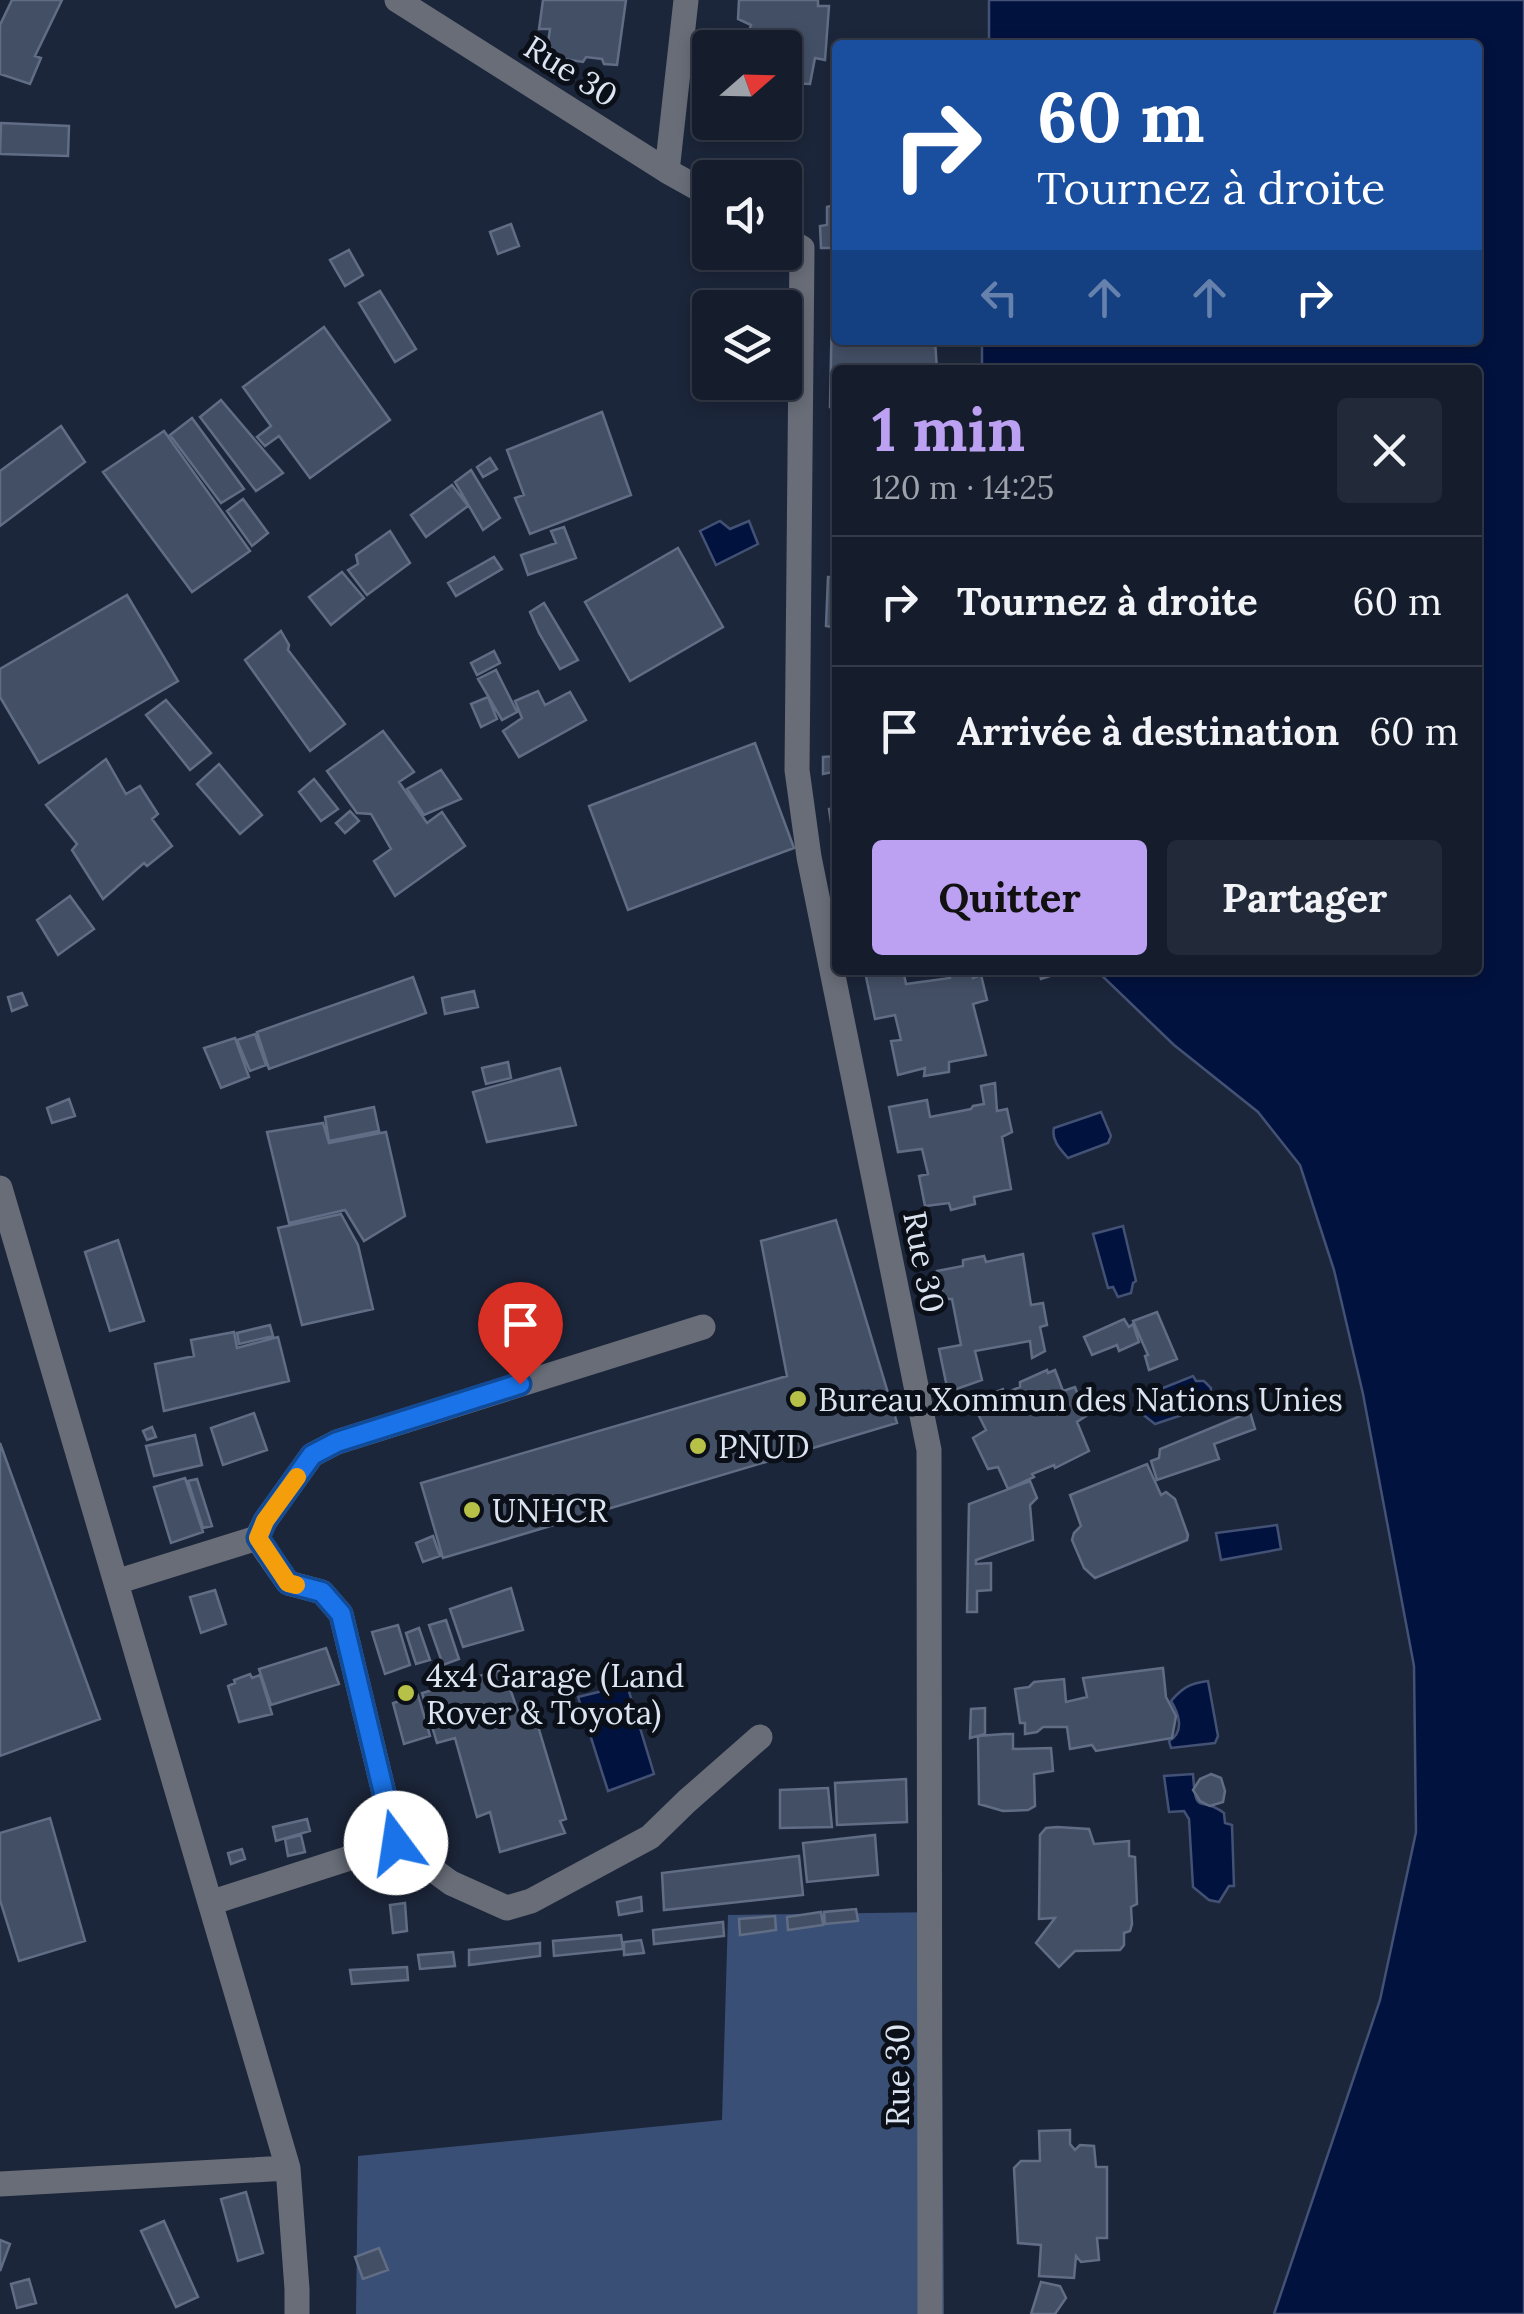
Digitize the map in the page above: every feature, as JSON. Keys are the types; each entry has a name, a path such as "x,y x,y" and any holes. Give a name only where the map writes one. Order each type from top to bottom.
{"street":[{"name":"Rue 30","path":"398,0 692,185"},
{"path":"667,171 686,0"},
{"name":"Rue 30","path":"802,270 797,770 809,857 832,971"},
{"name":"Rue 30","path":"833,975 929,1450 930,2314"},
{"path":"0,1188 288,2168 296,2314"},
{"path":"258,1538 265,1521 312,1455 337,1442 703,1327"},
{"path":"116,1582 258,1538"},
{"path":"258,1538 288,1583 322,1592 341,1614 396,1843 451,1883 507,1908 531,1902 650,1837 760,1737"},
{"path":"210,1902 396,1843"},
{"path":"0,2184 288,2168"}],"shaded area":[{"path":"989,0 1524,0 1524,2314 1274,2314 1380,2000 1416,1832 1414,1666 1363,1394 1334,1270 1300,1165 1258,1112 1174,1045 1101,975 1482,975 1482,365 982,365 982,345 1482,345 1482,40 989,40"},
{"path":"720,521 730,529 749,521 758,544 716,565 700,531"},
{"path":"1101,1112 1111,1136 1108,1143 1068,1158 1055,1140 1054,1128"},
{"path":"1123,1226 1136,1281 1131,1293 1118,1297 1113,1287 1108,1288 1093,1234"},
{"path":"1193,1376 1211,1388 1210,1396 1204,1400 1206,1407 1155,1424 1141,1413 1143,1396"},
{"path":"1277,1525 1281,1549 1221,1560 1216,1533"},
{"path":"1208,1681 1218,1736 1215,1743 1171,1748 1169,1741 1177,1733 1179,1722 1171,1701 1187,1687"},
{"path":"627,1685 654,1774 608,1791 578,1697"},
{"path":"1193,1774 1198,1801 1224,1813 1225,1823 1232,1825 1234,1886 1229,1886 1219,1902 1209,1900 1193,1887 1189,1819 1184,1811 1169,1812 1164,1776"},
{"path":"941,1912 944,2314 356,2314 358,2156 722,2120 728,1915"}],"building":[{"path":"12,0 62,0 35,56 41,58 30,84 0,74 0,25"},
{"path":"543,0 626,0 617,65 586,57 583,62 540,60 540,45 548,43 550,29 539,29"},
{"path":"739,0 818,0 818,6 829,6 825,60 815,58 810,84 802,84 802,30 749,30 751,25 738,19"},
{"path":"1,123 69,126 68,156 0,154"},
{"path":"832,206 832,248 821,248 820,226 827,225 827,207"},
{"path":"511,224 519,246 498,254 490,232"},
{"path":"349,250 363,275 345,286 330,260"},
{"path":"380,291 416,349 395,362 359,303"},
{"path":"832,309 832,345 935,345 937,365 832,365 830,407"},
{"path":"324,327 390,420 310,478 279,436 265,446 257,437 271,426 243,387"},
{"path":"221,400 283,473 256,491 200,417"},
{"path":"602,412 631,495 530,534 515,498 524,495 507,450"},
{"path":"192,418 244,489 221,503 170,435"},
{"path":"61,426 85,462 0,526 0,471"},
{"path":"164,431 250,551 192,592 103,472"},
{"path":"490,458 497,469 483,477 477,467"},
{"path":"471,470 500,518 483,530 455,482"},
{"path":"452,485 468,506 426,537 411,515"},
{"path":"243,499 268,533 252,546 227,511"},
{"path":"564,527 576,558 528,575 521,555 556,543 551,531"},
{"path":"390,531 410,563 367,595 348,570 358,564 356,555"},
{"path":"678,548 723,627 630,681 585,602"},
{"path":"494,557 502,569 456,596 448,583"},
{"path":"342,572 364,598 331,625 309,597"},
{"path":"828,577 832,577 832,627 826,626"},
{"path":"127,595 178,681 39,763 0,697 0,669"},
{"path":"544,603 578,660 560,669 530,612"},
{"path":"281,631 288,650 345,724 310,751 245,660"},
{"path":"494,651 500,663 477,675 471,663"},
{"path":"496,670 517,712 502,720 478,679"},
{"path":"538,691 545,705 570,692 586,720 519,757 503,731 522,718 515,701"},
{"path":"488,697 497,719 481,727 471,704"},
{"path":"166,700 211,753 190,770 146,715"},
{"path":"383,731 414,772 399,782 427,823 442,812 465,846 395,896 374,861 391,849 371,814 357,813 327,771"},
{"path":"755,743 794,848 628,910 589,806"},
{"path":"832,756 832,772 823,774 823,757"},
{"path":"106,759 126,794 140,786 158,814 152,819 172,846 147,866 144,863 103,899 72,850 77,844 46,805"},
{"path":"219,764 262,815 240,834 197,784"},
{"path":"441,770 461,799 424,815 407,789"},
{"path":"314,779 338,809 321,821 299,792"},
{"path":"350,811 359,821 345,833 336,823"},
{"path":"70,896 94,929 58,955 37,920"},
{"path":"866,975 904,975 906,984 950,975 981,975 987,1000 973,1004 986,1055 949,1062 949,1072 924,1076 925,1068 898,1075 891,1041 901,1040 895,1015 875,1019"},
{"path":"413,977 426,1013 269,1069 257,1032"},
{"path":"474,991 478,1007 445,1014 442,998"},
{"path":"22,993 27,1005 12,1011 8,997"},
{"path":"255,1034 266,1065 250,1071 237,1040"},
{"path":"235,1038 249,1077 221,1088 204,1048"},
{"path":"508,1062 511,1078 486,1084 482,1068"},
{"path":"560,1068 576,1125 487,1142 473,1092"},
{"path":"995,1083 997,1111 1007,1109 1012,1132 1002,1137 1011,1189 974,1197 975,1204 951,1210 949,1203 925,1206 919,1176 928,1174 922,1149 898,1152 889,1107 927,1100 930,1117 971,1109 984,1104 981,1086"},
{"path":"69,1099 75,1116 52,1123 47,1108"},
{"path":"374,1107 379,1131 329,1141 325,1117"},
{"path":"323,1123 329,1143 386,1132 405,1216 364,1241 345,1210 289,1223 267,1132"},
{"path":"341,1214 358,1245 373,1309 302,1325 278,1228"},
{"name":"Bureau Xommun des Nations Unies","path":"836,1220 897,1423 443,1558 421,1483 787,1376 761,1241"},
{"path":"118,1240 144,1321 110,1331 85,1252"},
{"path":"1023,1254 1031,1305 1043,1303 1047,1325 1040,1327 1045,1351 1032,1358 1030,1341 975,1351 982,1380 948,1392 939,1349 961,1345 952,1299 944,1299 937,1271 963,1266 963,1260 984,1256 986,1262"},
{"path":"1157,1312 1177,1359 1149,1370 1145,1356 1148,1355 1133,1321"},
{"path":"1124,1319 1129,1327 1133,1324 1139,1342 1119,1351 1117,1345 1092,1355 1084,1337"},
{"path":"270,1325 273,1336 239,1344 237,1333"},
{"path":"234,1332 237,1348 278,1337 289,1381 164,1411 155,1364 194,1356 191,1340"},
{"path":"1055,1370 1063,1391 1075,1387 1086,1416 1077,1422 1089,1451 1055,1468 1054,1465 1032,1474 1034,1477 1008,1489 998,1467 988,1469 973,1438 986,1430 972,1402 1003,1389 1005,1393 1020,1387 1020,1382"},
{"path":"1250,1412 1255,1429 1214,1444 1219,1459 1157,1480 1151,1461 1159,1458 1160,1449"},
{"path":"254,1413 267,1450 223,1465 211,1428"},
{"path":"152,1427 156,1437 147,1440 143,1431"},
{"path":"195,1435 202,1465 154,1476 146,1446"},
{"path":"0,1443 100,1719 0,1756"},
{"path":"1147,1464 1161,1495 1166,1492 1175,1499 1187,1540 1095,1578 1084,1568 1072,1540 1081,1526 1070,1495"},
{"path":"185,1478 203,1532 171,1543 154,1487"},
{"path":"197,1479 212,1526 203,1528 188,1481"},
{"path":"1030,1481 1037,1498 1030,1505 1033,1540 976,1560 976,1564 991,1563 991,1590 977,1591 977,1612 967,1612 969,1504"},
{"path":"433,1536 440,1556 423,1562 416,1543"},
{"path":"511,1588 523,1630 463,1647 450,1609"},
{"path":"215,1590 226,1624 201,1633 190,1597"},
{"path":"446,1620 459,1659 443,1665 429,1625"},
{"path":"398,1625 410,1665 385,1674 372,1632"},
{"path":"419,1628 430,1660 416,1664 406,1633"},
{"path":"326,1648 339,1684 271,1705 259,1669"},
{"path":"1163,1668 1166,1697 1176,1716 1172,1738 1096,1751 1092,1745 1070,1749 1067,1727 1043,1727 1025,1734 1025,1723 1020,1723 1015,1689 1034,1682 1064,1679 1066,1702 1087,1697 1083,1678"},
{"path":"503,1669 520,1717 534,1713 566,1819 560,1821 565,1833 500,1852 490,1812 477,1817 455,1738 437,1743 422,1693"},
{"path":"250,1674 252,1678 260,1675 272,1714 239,1722 228,1686"},
{"path":"418,1695 430,1736 404,1744 393,1703"},
{"path":"985,1708 985,1734 970,1738 971,1709"},
{"path":"1013,1734 1013,1749 1051,1748 1053,1771 1034,1774 1035,1806 1028,1810 1003,1811 979,1804 978,1736"},
{"path":"1211,1774 1221,1778 1225,1791 1223,1802 1210,1806 1200,1801 1193,1790 1200,1779"},
{"path":"906,1779 907,1822 837,1825 835,1783"},
{"path":"828,1788 832,1827 780,1828 780,1790"},
{"path":"50,1818 85,1941 19,1961 0,1900 0,1833"},
{"path":"307,1819 310,1831 276,1841 273,1827"},
{"path":"1046,1828 1089,1829 1094,1844 1129,1841 1129,1856 1135,1857 1137,1904 1131,1907 1132,1924 1130,1931 1124,1933 1120,1950 1075,1951 1059,1967 1036,1943 1055,1918 1039,1919 1040,1835"},
{"path":"301,1835 305,1852 288,1856 285,1839"},
{"path":"875,1835 878,1875 807,1882 803,1843"},
{"path":"242,1849 245,1859 231,1864 228,1853"},
{"path":"799,1856 803,1895 664,1910 662,1873"},
{"path":"641,1897 642,1911 619,1915 617,1902"},
{"path":"405,1903 407,1931 393,1933 390,1905"},
{"path":"856,1909 858,1921 825,1924 824,1912"},
{"path":"821,1912 823,1925 788,1930 787,1917"},
{"path":"775,1916 776,1930 740,1935 739,1919"},
{"path":"723,1922 724,1936 654,1944 653,1930"},
{"path":"621,1935 623,1949 554,1956 553,1941"},
{"path":"641,1940 644,1953 624,1955 624,1942"},
{"path":"540,1943 540,1956 469,1965 469,1950"},
{"path":"453,1952 455,1966 420,1969 418,1955"},
{"path":"407,1967 408,1980 352,1984 350,1970"},
{"path":"1070,2130 1070,2144 1075,2150 1080,2145 1094,2146 1096,2167 1107,2167 1107,2238 1097,2238 1099,2260 1081,2262 1076,2256 1074,2278 1039,2276 1041,2245 1018,2243 1014,2168 1021,2161 1040,2161 1039,2131"},
{"path":"246,2192 263,2253 238,2261 221,2199"},
{"path":"164,2221 198,2297 176,2307 141,2231"},
{"path":"0,2240 10,2244 0,2271"},
{"path":"379,2248 388,2270 363,2279 355,2257"},
{"path":"29,2279 36,2303 17,2308 11,2284"},
{"path":"1041,2282 1060,2286 1066,2298 1055,2314 1031,2314"}],"slow traffic":[{"path":"296,1585 288,1583 258,1538 265,1521 297,1477"}],"place":[{"name":"Bureau Xommun des Nations Unies","path":"798,1399"},
{"name":"PNUD","path":"698,1446"},
{"name":"UNHCR","path":"472,1510"},
{"name":"4x4 Garage (Land Rover & Toyota)","path":"406,1693"}],"route":[{"path":"396,1843 341,1614 322,1592 288,1583 258,1538 265,1521 312,1455 337,1442 520,1384"}]}
